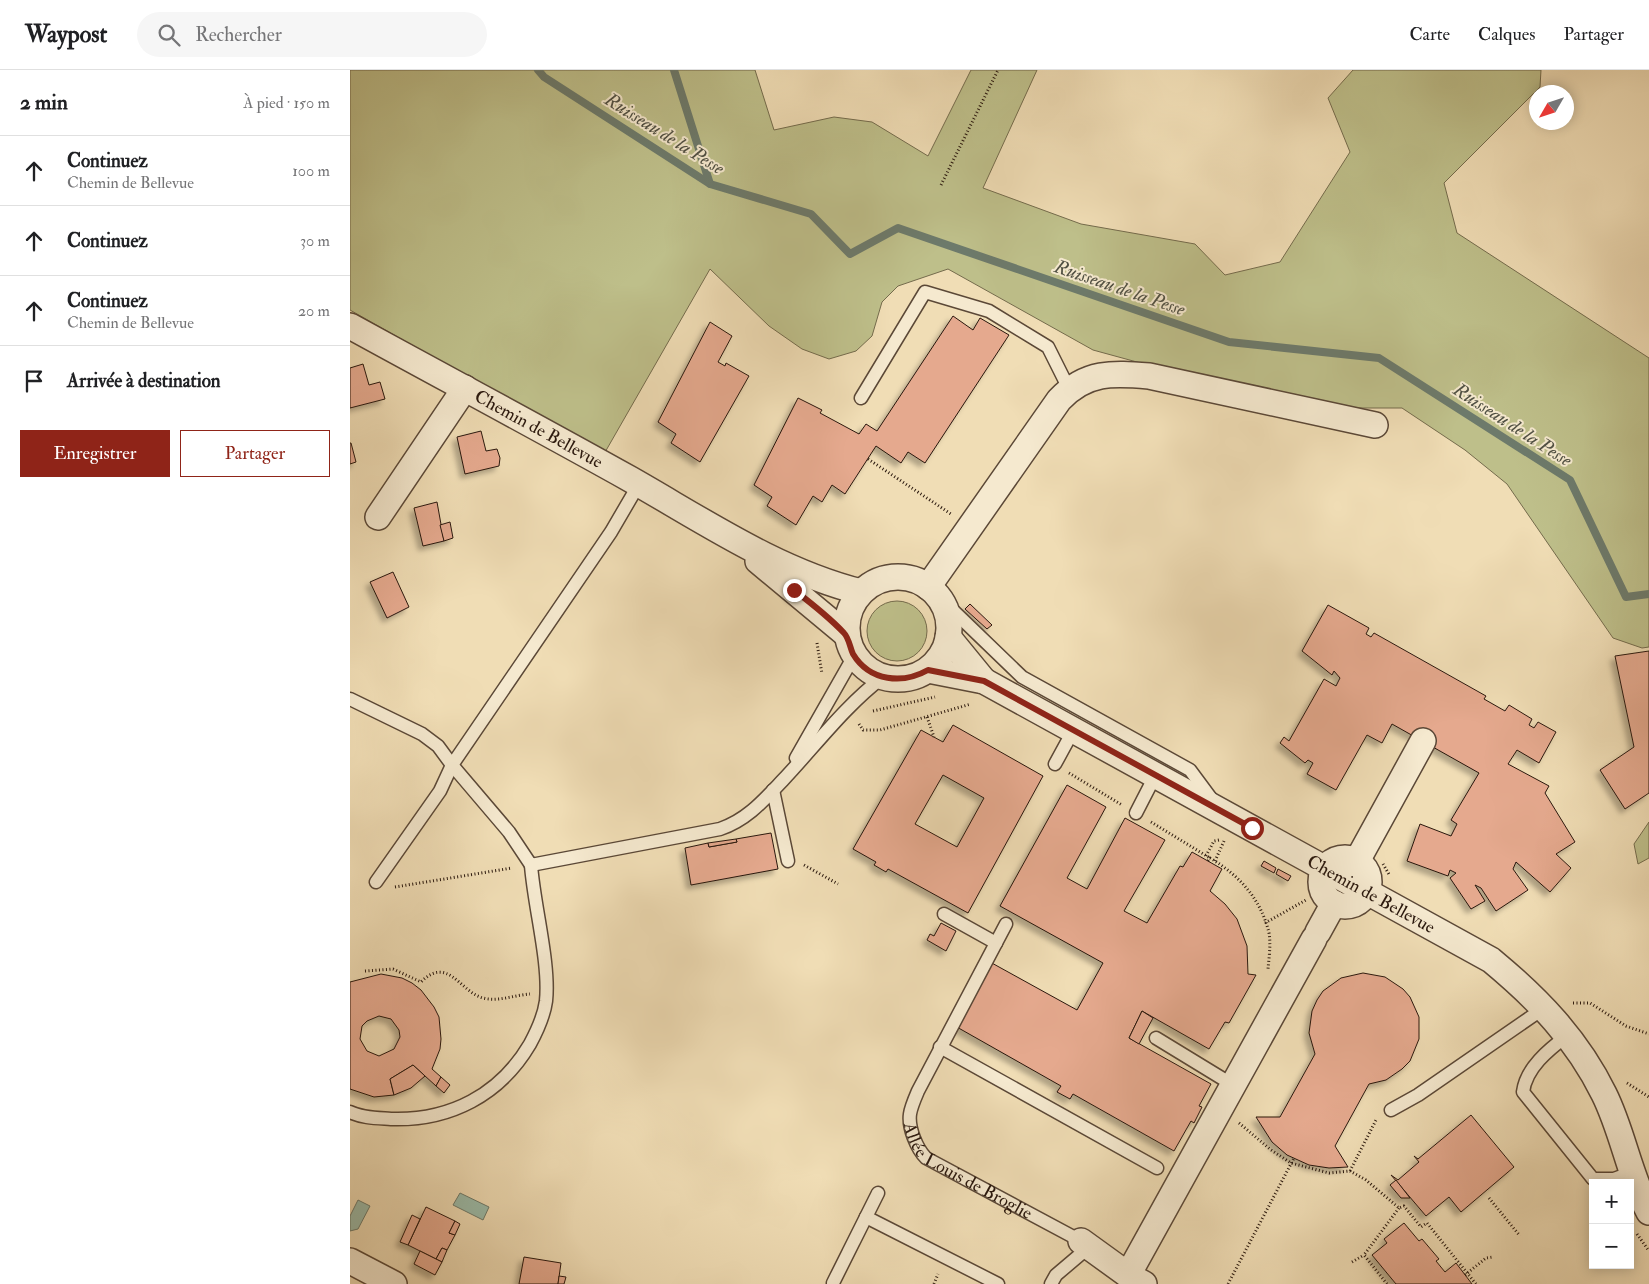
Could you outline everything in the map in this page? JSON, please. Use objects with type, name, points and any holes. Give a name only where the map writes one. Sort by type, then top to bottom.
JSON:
[{"type":"street","name":"Chemin de Bellevue","points":[[350,326],[639,484],[725,535],[827,583],[861,592]]},
{"type":"street","points":[[933,592],[970,527],[1059,400],[1069,389],[1087,379],[1114,374],[1149,376],[1375,425]]},
{"type":"street","points":[[378,517],[465,388]]},
{"type":"street","name":"Chemin de Bellevue","points":[[725,535],[815,606],[850,645]]},
{"type":"street","points":[[901,577],[915,580],[933,592],[946,610],[949,623],[948,637],[944,650],[928,670],[906,679],[883,677],[866,669],[850,645],[849,612],[861,592],[872,583],[886,578],[901,577]]},
{"type":"street","name":"Chemin de Bellevue","points":[[948,637],[978,690]]},
{"type":"street","name":"Chemin de Bellevue","points":[[928,670],[1074,731],[1155,776],[1218,822],[1325,868],[1491,960],[1530,992],[1568,1036],[1604,1094],[1649,1212]]},
{"type":"street","points":[[1356,861],[1423,741]]},
{"type":"street","points":[[1339,858],[1348,858],[1356,861],[1367,874],[1367,890],[1356,902],[1341,905],[1334,903],[1326,896],[1322,888],[1321,877],[1325,868],[1339,858]]},
{"type":"street","points":[[1136,1280],[1220,1109],[1334,903]]},
{"type":"street","name":"Allée Louis de Broglie","points":[[1085,1244],[1136,1280]]},
{"type":"street","points":[[350,1262],[394,1284]]},
{"type":"lane","points":[[861,398],[925,292],[989,311],[1048,347],[1069,389]]},
{"type":"lane","points":[[376,882],[440,791],[452,765],[611,532],[639,484]]},
{"type":"lane","points":[[933,592],[1022,676],[1190,770],[1218,822]]},
{"type":"lane","points":[[784,779],[832,695],[850,645]]},
{"type":"lane","points":[[531,865],[720,829],[736,824],[751,813],[784,779],[847,708],[883,677]]},
{"type":"lane","points":[[350,699],[422,734],[438,746],[509,832],[531,865],[544,961],[546,1001],[537,1030],[518,1064],[496,1085],[470,1103],[443,1113],[411,1120],[375,1118],[350,1112]]},
{"type":"lane","points":[[1055,764],[1074,731]]},
{"type":"lane","points":[[1136,813],[1155,776]]},
{"type":"lane","points":[[773,790],[787,858]]},
{"type":"lane","points":[[944,914],[996,943]]},
{"type":"lane","name":"Allée Louis de Broglie","points":[[1006,924],[918,1091],[910,1115],[918,1150],[926,1158],[1085,1244]]},
{"type":"lane","points":[[1390,1110],[1418,1095],[1544,1008]]},
{"type":"lane","points":[[1568,1036],[1551,1048],[1525,1078],[1523,1092],[1592,1179],[1614,1179],[1633,1172]]},
{"type":"lane","points":[[1156,1038],[1233,1085]]},
{"type":"lane","points":[[940,1048],[1157,1168]]},
{"type":"lane","points":[[832,1283],[878,1194]]},
{"type":"lane","points":[[866,1217],[998,1284]]},
{"type":"lane","points":[[1051,1284],[1056,1275],[1085,1244]]},
{"type":"path","points":[[941,185],[998,70]]},
{"type":"path","points":[[868,459],[970,527]]},
{"type":"path","points":[[816,641],[819,648],[824,689],[832,695]]},
{"type":"path","points":[[847,708],[863,730],[880,730],[979,702],[978,690]]},
{"type":"path","points":[[847,708],[861,713],[937,697]]},
{"type":"path","points":[[928,717],[934,737]]},
{"type":"path","points":[[1218,822],[1233,842]]},
{"type":"path","points":[[1208,851],[1206,856],[1214,841]]},
{"type":"path","points":[[1215,861],[1223,846]]},
{"type":"path","points":[[787,858],[838,884]]},
{"type":"path","points":[[1208,861],[1210,858],[1215,861],[1242,882],[1251,893],[1269,934],[1268,973]]},
{"type":"path","points":[[394,888],[531,865]]},
{"type":"path","points":[[1265,923],[1302,902]]},
{"type":"path","points":[[365,971],[393,969],[421,982],[433,973],[441,972],[459,980],[480,997],[489,999],[545,993]]},
{"type":"path","points":[[407,981],[411,976]]},
{"type":"path","points":[[1570,1003],[1590,1003],[1626,1026],[1649,1034]]},
{"type":"path","points":[[1627,1083],[1649,1097]]},
{"type":"path","points":[[1220,1109],[1270,1150],[1300,1167],[1329,1173],[1350,1171],[1366,1180],[1399,1208]]},
{"type":"path","points":[[1350,1171],[1377,1118]]},
{"type":"path","points":[[1228,1284],[1294,1158]]},
{"type":"path","points":[[1489,1198],[1520,1236]]},
{"type":"path","points":[[1352,1262],[1364,1255],[1399,1208],[1404,1206],[1421,1227],[1427,1223],[1466,1274],[1476,1284]]},
{"type":"path","points":[[1637,1234],[1649,1251]]},
{"type":"path","points":[[1364,1255],[1388,1284]]},
{"type":"path","points":[[1466,1274],[1486,1258],[1492,1257]]},
{"type":"green space","points":[[350,70],[755,70],[774,130],[834,117],[872,122],[928,156],[971,70],[1037,70],[983,188],[1081,224],[1195,244],[1225,275],[1280,262],[1350,152],[1328,98],[1353,70],[1541,70],[1540,85],[1529,85],[1529,98],[1444,183],[1457,233],[1649,358],[1649,647],[1642,648],[1613,638],[1507,484],[1465,450],[1402,408],[1335,408],[1221,385],[1093,350],[948,269],[898,286],[882,302],[872,336],[856,351],[829,359],[802,349],[769,326],[710,269],[604,454],[350,310]]},
{"type":"green space","points":[[897,601],[913,606],[918,610],[922,615],[927,631],[922,647],[918,652],[913,656],[897,661],[881,656],[876,652],[872,647],[867,631],[872,615],[876,610],[881,606]]},
{"type":"green space","points":[[1649,822],[1649,858],[1638,864],[1634,844]]},
{"type":"shaded area","points":[[460,1193],[489,1207],[483,1220],[453,1205]]},
{"type":"shaded area","points":[[358,1200],[370,1206],[358,1229],[350,1231],[350,1216]]},
{"type":"building","points":[[953,316],[973,330],[980,318],[1009,335],[925,463],[908,452],[901,463],[876,446],[845,494],[832,485],[822,502],[813,496],[796,525],[767,506],[772,497],[754,485],[798,398],[822,410],[820,413],[859,434],[866,424],[877,431]]},
{"type":"building","points":[[710,322],[732,336],[718,362],[725,366],[726,363],[749,376],[700,462],[671,443],[676,434],[658,422]]},
{"type":"building","points":[[363,364],[369,385],[380,382],[385,399],[350,408],[350,368]]},
{"type":"building","points":[[481,431],[486,451],[497,449],[500,458],[499,466],[465,474],[457,437]]},
{"type":"building","points":[[350,443],[356,462],[350,464]]},
{"type":"building","points":[[437,502],[444,541],[423,546],[414,508]]},
{"type":"building","points":[[450,522],[453,538],[444,541],[440,525]]},
{"type":"building","points":[[393,572],[409,607],[387,618],[370,582]]},
{"type":"building","points":[[970,604],[992,625],[987,629],[965,609]]},
{"type":"building","points":[[1328,605],[1369,628],[1366,634],[1371,637],[1374,633],[1486,696],[1484,699],[1505,711],[1509,705],[1532,719],[1529,725],[1534,728],[1538,722],[1556,732],[1539,763],[1517,750],[1508,764],[1549,786],[1545,793],[1575,842],[1556,854],[1571,868],[1550,892],[1516,862],[1513,869],[1528,890],[1496,911],[1481,888],[1475,885],[1485,901],[1471,909],[1450,878],[1456,873],[1450,870],[1448,876],[1407,861],[1420,824],[1451,836],[1457,824],[1451,820],[1479,773],[1392,724],[1382,743],[1367,735],[1336,790],[1307,774],[1313,763],[1308,760],[1305,763],[1280,743],[1284,737],[1289,741],[1324,679],[1336,686],[1340,678],[1334,671],[1332,675],[1302,651]]},
{"type":"building","points":[[1649,651],[1649,793],[1625,809],[1600,770],[1634,747],[1615,656]]},
{"type":"building","points":[[953,725],[1043,776],[968,913],[888,869],[886,872],[874,865],[876,862],[853,849],[921,730],[943,742]],"holes":[[[943,775],[984,798],[957,847],[915,824]]]},
{"type":"building","points":[[1067,785],[1106,807],[1067,878],[1087,889],[1125,818],[1165,840],[1124,911],[1147,923],[1180,866],[1183,867],[1192,852],[1222,869],[1210,891],[1225,904],[1237,919],[1247,946],[1248,974],[1256,975],[1229,1023],[1225,1022],[1209,1049],[1142,1011],[1129,1038],[1211,1084],[1199,1106],[1202,1107],[1194,1123],[1191,1121],[1174,1151],[1073,1094],[1070,1099],[1057,1092],[1061,1086],[955,1026],[990,962],[1077,1010],[1103,963],[1000,906]]},
{"type":"building","points":[[771,833],[778,869],[691,885],[685,848],[708,843],[709,847],[737,842],[736,839]]},
{"type":"building","points":[[736,839],[737,842],[709,847],[708,843]]},
{"type":"building","points":[[1264,861],[1276,868],[1274,873],[1261,866]]},
{"type":"building","points":[[1278,869],[1291,876],[1288,881],[1276,874]]},
{"type":"building","points":[[941,923],[956,931],[946,951],[927,940],[930,934],[934,936]]},
{"type":"building","points":[[1363,973],[1385,977],[1403,989],[1410,997],[1419,1017],[1419,1039],[1410,1061],[1402,1069],[1386,1080],[1369,1084],[1335,1146],[1348,1167],[1329,1168],[1309,1165],[1287,1155],[1272,1142],[1256,1117],[1280,1117],[1315,1054],[1309,1033],[1312,1011],[1323,991],[1341,978]]},
{"type":"building","points":[[381,974],[402,978],[421,990],[439,1017],[440,1049],[432,1069],[441,1077],[436,1086],[413,1065],[390,1079],[394,1095],[374,1097],[350,1089],[350,982]],"holes":[[[379,1016],[391,1019],[399,1030],[400,1037],[394,1049],[379,1056],[367,1051],[360,1039],[362,1026],[367,1021]]]},
{"type":"building","points":[[1142,1011],[1153,1018],[1139,1044],[1129,1038]]},
{"type":"building","points":[[413,1065],[425,1076],[411,1088],[394,1095],[390,1079]]},
{"type":"building","points":[[441,1077],[450,1085],[444,1093],[436,1086]]},
{"type":"building","points":[[1471,1115],[1514,1167],[1461,1212],[1449,1197],[1426,1216],[1391,1175],[1398,1180],[1419,1162],[1414,1156],[1418,1159]]},
{"type":"building","points":[[1396,1180],[1410,1198],[1401,1198],[1390,1185]]},
{"type":"building","points":[[426,1207],[455,1221],[449,1233],[455,1235],[447,1250],[442,1248],[436,1259],[408,1245]]},
{"type":"building","points":[[412,1215],[420,1219],[408,1245],[400,1242]]},
{"type":"building","points":[[455,1221],[460,1224],[455,1235],[449,1233]]},
{"type":"building","points":[[1404,1223],[1419,1241],[1422,1239],[1439,1259],[1436,1261],[1445,1272],[1456,1263],[1472,1284],[1396,1284],[1372,1255],[1387,1243],[1384,1239]]},
{"type":"building","points":[[442,1248],[447,1250],[442,1262],[436,1259]]},
{"type":"building","points":[[420,1251],[442,1262],[435,1275],[414,1264]]},
{"type":"building","points":[[524,1257],[561,1263],[558,1284],[519,1284]]},
{"type":"building","points":[[559,1276],[566,1277],[564,1284],[558,1284]]},
{"type":"waterway","name":"Ruisseau de la Pesse","points":[[538,70],[544,77],[710,184],[811,214],[850,254],[898,228],[1229,342],[1379,358],[1570,480],[1626,597],[1649,594]]},
{"type":"waterway","points":[[674,70],[710,184]]},
{"type":"route","points":[[794,590],[815,606],[846,635],[854,656],[866,669],[894,680],[918,676],[928,670],[984,681],[1252,828]]}]
